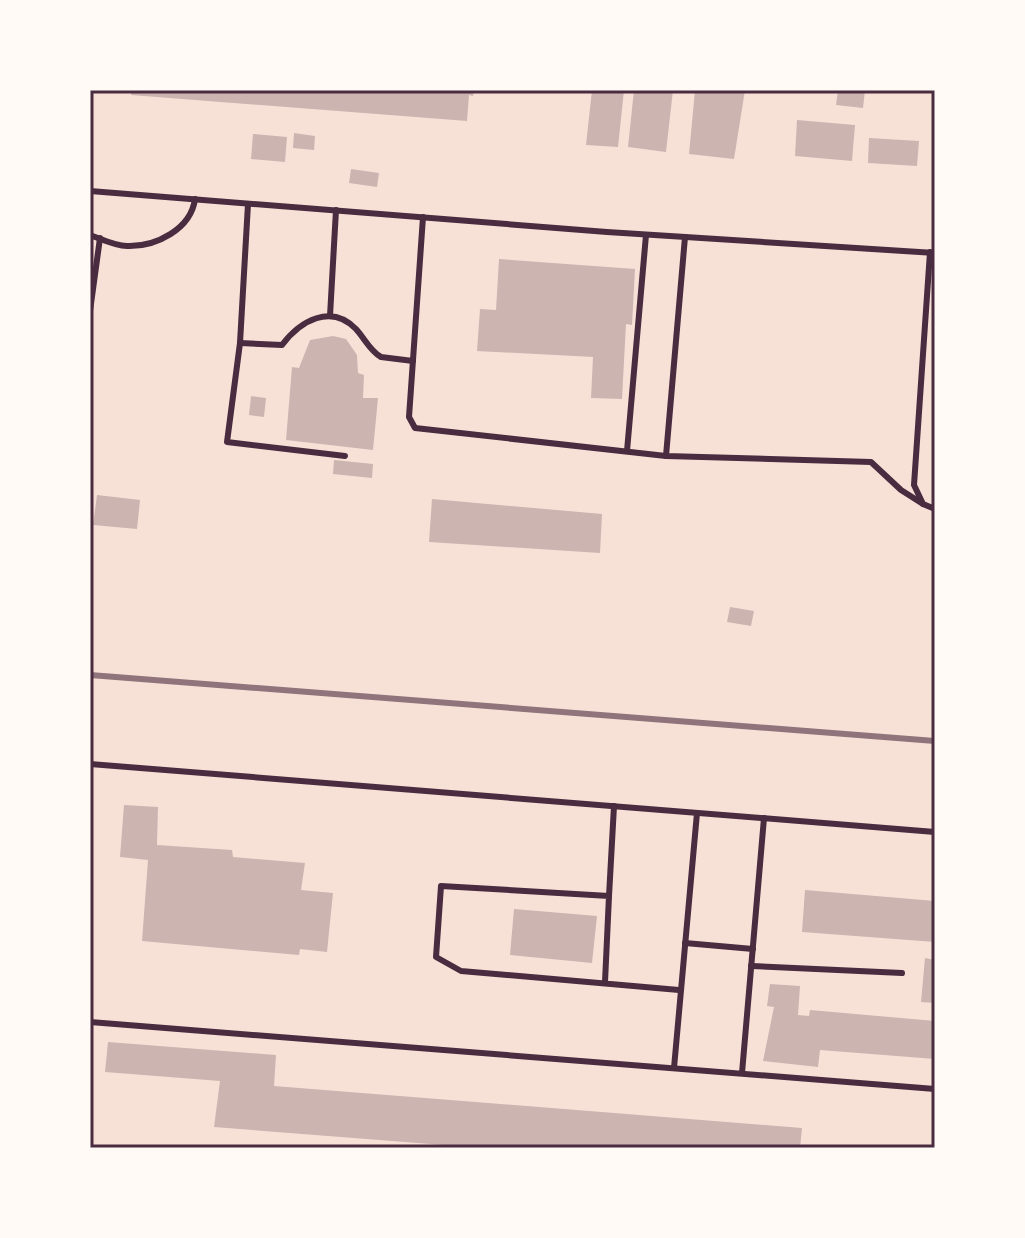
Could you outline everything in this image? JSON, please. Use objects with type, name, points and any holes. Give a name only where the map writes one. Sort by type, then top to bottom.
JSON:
[{"type":"lane","points":[[90,191],[646,235],[932,252],[914,485],[923,504]]},
{"type":"lane","points":[[90,235],[128,246],[171,237],[194,210],[195,199]]},
{"type":"lane","points":[[248,204],[240,343],[227,442],[345,456]]},
{"type":"lane","points":[[330,316],[336,210]]},
{"type":"lane","points":[[423,217],[409,417],[415,428],[666,456],[871,462],[901,490],[935,509]]},
{"type":"lane","points":[[627,451],[646,235]]},
{"type":"lane","points":[[666,456],[685,237]]},
{"type":"lane","points":[[90,311],[100,238]]},
{"type":"lane","points":[[240,343],[282,345],[298,327],[330,316],[350,324],[381,357],[413,361]]},
{"type":"lane","points":[[90,764],[935,832]]},
{"type":"lane","points":[[605,982],[614,806]]},
{"type":"lane","points":[[674,1068],[697,813]]},
{"type":"lane","points":[[742,1073],[764,818]]},
{"type":"lane","points":[[609,896],[441,886],[436,957],[461,971],[679,990]]},
{"type":"lane","points":[[685,943],[753,949]]},
{"type":"lane","points":[[751,966],[902,973]]},
{"type":"lane","points":[[90,1022],[935,1089]]},
{"type":"building","points":[[132,90],[474,90],[473,96],[469,95],[467,121],[131,95]]},
{"type":"building","points":[[592,90],[624,90],[618,147],[586,145]]},
{"type":"building","points":[[634,90],[673,90],[666,152],[628,147]]},
{"type":"building","points":[[695,90],[745,90],[734,159],[689,154]]},
{"type":"building","points":[[838,90],[865,90],[863,108],[836,105]]},
{"type":"building","points":[[797,120],[855,125],[852,161],[795,156]]},
{"type":"building","points":[[294,133],[315,136],[314,150],[293,148]]},
{"type":"building","points":[[253,134],[287,137],[285,162],[251,159]]},
{"type":"building","points":[[869,138],[919,141],[917,166],[868,163]]},
{"type":"building","points":[[351,169],[379,173],[377,187],[349,183]]},
{"type":"building","points":[[499,259],[635,269],[632,325],[626,324],[622,399],[591,398],[593,357],[477,351],[480,309],[496,310]]},
{"type":"building","points":[[333,336],[346,339],[357,355],[358,373],[364,375],[363,398],[378,398],[373,450],[286,440],[292,367],[299,368],[310,340]]},
{"type":"building","points":[[251,396],[266,398],[264,417],[249,415]]},
{"type":"building","points":[[334,460],[373,464],[372,478],[333,474]]},
{"type":"building","points":[[97,495],[140,500],[137,529],[93,525]]},
{"type":"building","points":[[432,499],[602,514],[600,553],[429,542]]},
{"type":"building","points":[[730,607],[754,611],[751,626],[727,622]]},
{"type":"building","points":[[124,805],[158,807],[157,845],[232,850],[233,857],[305,863],[301,890],[333,893],[327,952],[300,949],[299,955],[142,941],[148,860],[120,857]]},
{"type":"building","points":[[805,890],[935,901],[935,942],[802,932]]},
{"type":"building","points":[[514,909],[597,916],[592,963],[510,955]]},
{"type":"building","points":[[925,958],[935,960],[935,1003],[921,1002]]},
{"type":"building","points":[[770,984],[800,986],[798,1015],[809,1016],[810,1010],[935,1021],[935,1059],[820,1050],[818,1067],[763,1061],[774,1007],[767,1006]]},
{"type":"building","points":[[108,1042],[276,1055],[274,1086],[802,1128],[800,1148],[482,1148],[214,1127],[220,1081],[105,1072]]},
{"type":"railway","points":[[90,675],[935,741]]}]
